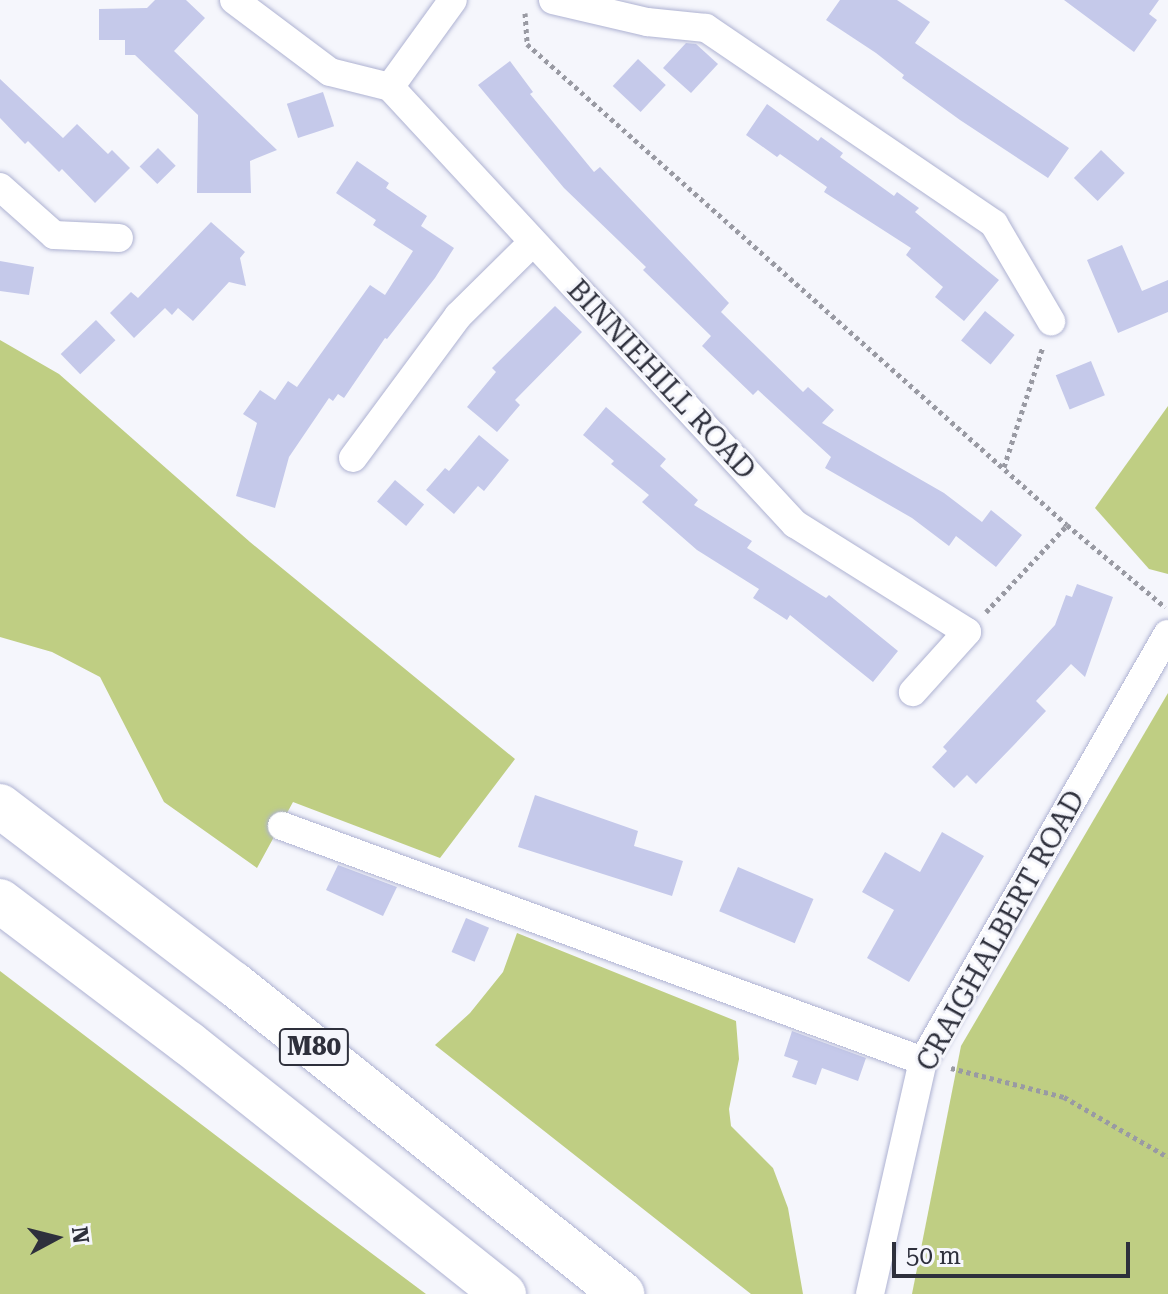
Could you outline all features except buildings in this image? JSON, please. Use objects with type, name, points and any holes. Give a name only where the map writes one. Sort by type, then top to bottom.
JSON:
[{"type":"highway","name":"M80","points":[[0,806],[234,984],[623,1294]]},
{"type":"highway","name":"M80","points":[[0,901],[188,1043],[504,1294]]},
{"type":"street","points":[[234,0],[330,72],[390,87],[453,0]]},
{"type":"street","points":[[553,0],[647,22],[706,28],[994,224],[1051,321]]},
{"type":"street","name":"BINNIEHILL ROAD","points":[[390,87],[795,524],[967,632]]},
{"type":"street","points":[[0,187],[54,235],[119,238]]},
{"type":"street","points":[[353,458],[458,316],[533,242]]},
{"type":"street","points":[[913,692],[967,632]]},
{"type":"street","name":"CRAIGHALBERT ROAD","points":[[870,1294],[923,1061],[1168,634]]},
{"type":"street","points":[[282,826],[923,1061]]},
{"type":"path","points":[[524,0],[527,44],[1067,525],[1168,609]]},
{"type":"path","points":[[1004,467],[1051,321]]},
{"type":"path","points":[[967,632],[1067,525]]},
{"type":"path","points":[[923,1061],[1064,1097],[1168,1157]]},
{"type":"green space","points":[[0,340],[59,374],[250,542],[515,759],[440,858],[293,802],[257,868],[164,802],[100,677],[52,652],[0,637]]},
{"type":"green space","points":[[1168,406],[1168,574],[1149,569],[1095,508]]},
{"type":"green space","points":[[1168,693],[1168,1294],[912,1294],[961,1046]]},
{"type":"green space","points":[[517,933],[736,1021],[739,1059],[729,1109],[731,1126],[773,1168],[788,1208],[803,1294],[751,1294],[435,1045],[470,1013],[503,972]]},
{"type":"green space","points":[[0,971],[319,1214],[426,1294],[0,1294]]}]
